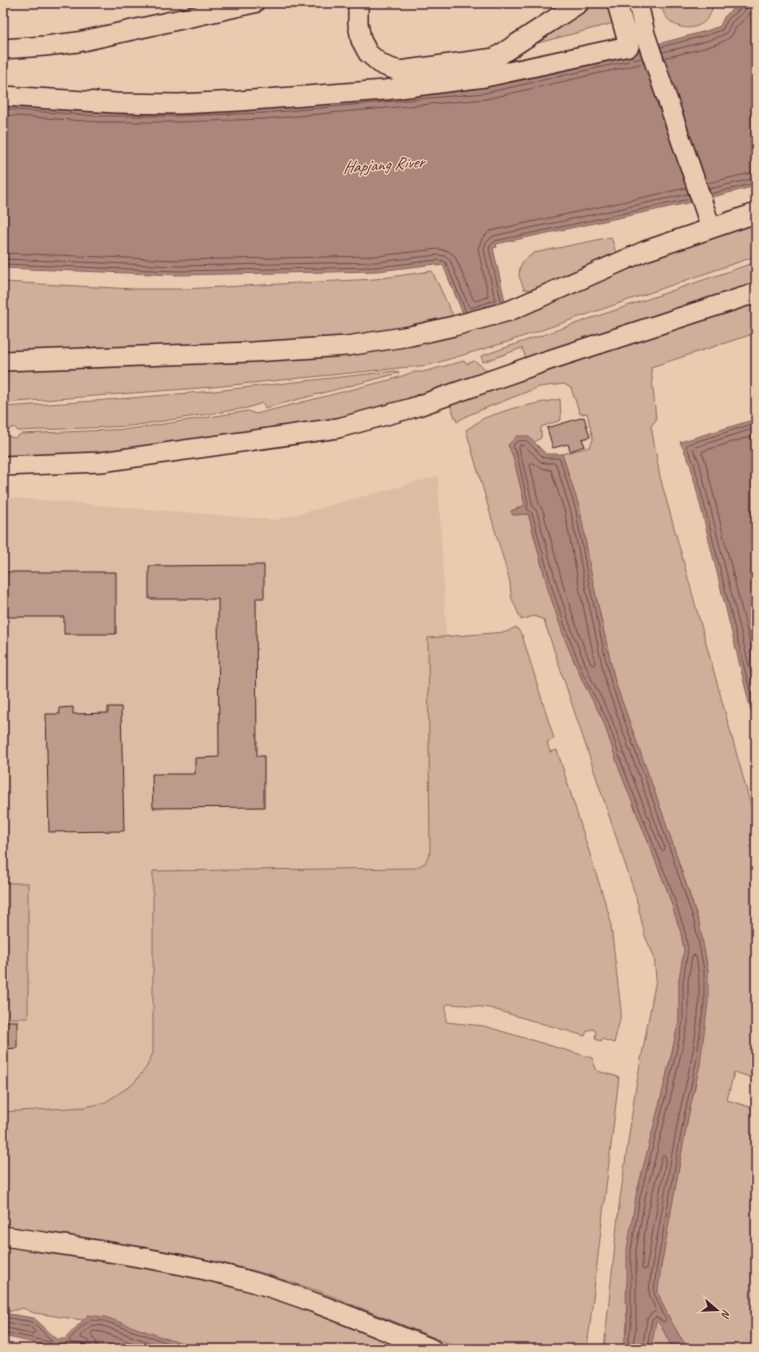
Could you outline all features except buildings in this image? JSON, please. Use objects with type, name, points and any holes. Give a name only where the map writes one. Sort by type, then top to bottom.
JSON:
[{"type":"street","points":[[3,49],[78,42],[254,3]]},
{"type":"street","points":[[360,3],[358,8],[358,23],[361,40],[368,53],[382,65],[399,71],[421,85]]},
{"type":"street","points":[[399,71],[495,58],[579,3]]},
{"type":"street","points":[[3,96],[116,103],[178,104],[285,98],[385,90],[485,77],[629,46],[617,3]]},
{"type":"street","points":[[638,3],[645,34],[710,228]]},
{"type":"street","points":[[485,77],[495,58]]},
{"type":"street","points":[[3,362],[252,352],[347,346],[410,336],[509,311],[645,251],[756,213]]},
{"type":"street","points":[[3,466],[101,462],[338,428],[412,408],[550,360],[756,293]]},
{"type":"street","points":[[3,1236],[169,1262],[253,1282],[316,1304],[432,1349]]},
{"type":"shaded area","points":[[588,3],[614,3],[618,22],[530,45],[530,41]]},
{"type":"shaded area","points":[[661,3],[713,3],[710,14],[705,22],[688,28],[671,22],[664,14]]},
{"type":"shaded area","points":[[756,218],[756,256],[507,342],[429,365],[212,387],[3,403],[3,367],[409,341]]},
{"type":"shaded area","points":[[611,237],[616,253],[542,288],[533,290],[524,289],[519,276],[520,267],[523,261],[534,253]]},
{"type":"shaded area","points":[[756,262],[756,287],[527,361],[522,348],[483,362],[481,356]]},
{"type":"shaded area","points":[[432,271],[455,320],[332,339],[3,356],[3,282],[134,289],[184,289],[375,279]]},
{"type":"shaded area","points":[[756,298],[756,333],[651,367],[656,420],[651,426],[660,477],[756,824],[756,1079],[734,1072],[727,1100],[756,1109],[756,1349],[689,1349],[685,1345],[666,1312],[659,1296],[658,1289],[688,1117],[700,1064],[708,970],[699,923],[664,818],[615,682],[592,578],[580,510],[562,454],[590,447],[593,439],[587,413],[580,414],[571,388],[564,384],[539,387],[468,415],[457,422],[448,400]]},
{"type":"shaded area","points":[[464,361],[467,364],[474,361],[483,367],[490,375],[339,422],[200,445],[3,460],[3,435],[15,438],[21,434],[131,429],[248,411],[256,414],[393,379],[414,372],[423,372]]},
{"type":"shaded area","points":[[395,371],[399,373],[265,408],[263,403],[247,408],[131,426],[18,431],[14,427],[3,433],[3,407],[214,391]]},
{"type":"shaded area","points":[[560,399],[561,420],[541,427],[541,438],[534,442],[528,436],[508,445],[513,456],[525,505],[511,511],[513,515],[528,514],[549,592],[566,642],[583,682],[603,720],[620,771],[666,887],[681,933],[684,950],[679,980],[679,1021],[636,1196],[626,1293],[627,1327],[623,1349],[604,1349],[619,1206],[635,1092],[656,979],[654,956],[645,936],[636,897],[544,620],[534,616],[521,620],[511,596],[510,582],[466,430],[484,418],[514,408]]},
{"type":"shaded area","points":[[438,476],[453,763],[445,896],[167,1055],[115,1112],[3,1123],[3,497],[276,520]]},
{"type":"shaded area","points":[[516,627],[522,635],[554,739],[547,742],[550,752],[557,750],[610,918],[621,1010],[620,1019],[614,1043],[602,1039],[601,1041],[595,1039],[595,1030],[591,1029],[587,1031],[585,1036],[489,1008],[466,1005],[446,1004],[446,1022],[484,1026],[592,1058],[597,1071],[619,1077],[587,1349],[462,1349],[319,1291],[256,1271],[171,1252],[3,1228],[3,1112],[85,1107],[104,1103],[133,1084],[146,1068],[153,1053],[153,871],[415,868],[425,863],[430,853],[428,638],[506,632]]},
{"type":"shaded area","points":[[3,883],[28,883],[28,1018],[3,1018]]},
{"type":"shaded area","points":[[3,1245],[168,1272],[265,1295],[337,1320],[407,1349],[204,1349],[179,1343],[88,1315],[83,1320],[34,1313],[23,1308],[3,1313]]},
{"type":"shaded area","points":[[655,1320],[661,1326],[673,1349],[651,1349]]},
{"type":"water","name":"Hapjang River","points":[[739,3],[756,3],[756,186],[688,203],[496,244],[497,247],[493,248],[505,301],[502,308],[463,314],[443,265],[437,266],[436,264],[378,271],[178,275],[3,268],[3,100],[178,107],[632,51],[720,26],[724,17]]},
{"type":"water","points":[[756,419],[756,731],[690,463],[680,442]]},
{"type":"water","points":[[517,436],[528,436],[546,454],[562,454],[580,510],[592,578],[615,682],[664,818],[699,923],[708,970],[708,1003],[700,1064],[688,1117],[658,1289],[659,1296],[666,1312],[685,1345],[689,1349],[673,1349],[661,1326],[656,1321],[651,1349],[623,1349],[627,1327],[627,1250],[636,1196],[679,1021],[679,980],[684,950],[681,933],[666,887],[620,771],[603,720],[583,682],[566,642],[549,592],[529,514],[513,515],[511,511],[525,505],[513,456],[508,445]]},
{"type":"water","points":[[3,1313],[34,1318],[57,1339],[65,1339],[88,1315],[105,1317],[179,1343],[204,1349],[98,1349],[89,1347],[53,1347],[3,1336]]}]
